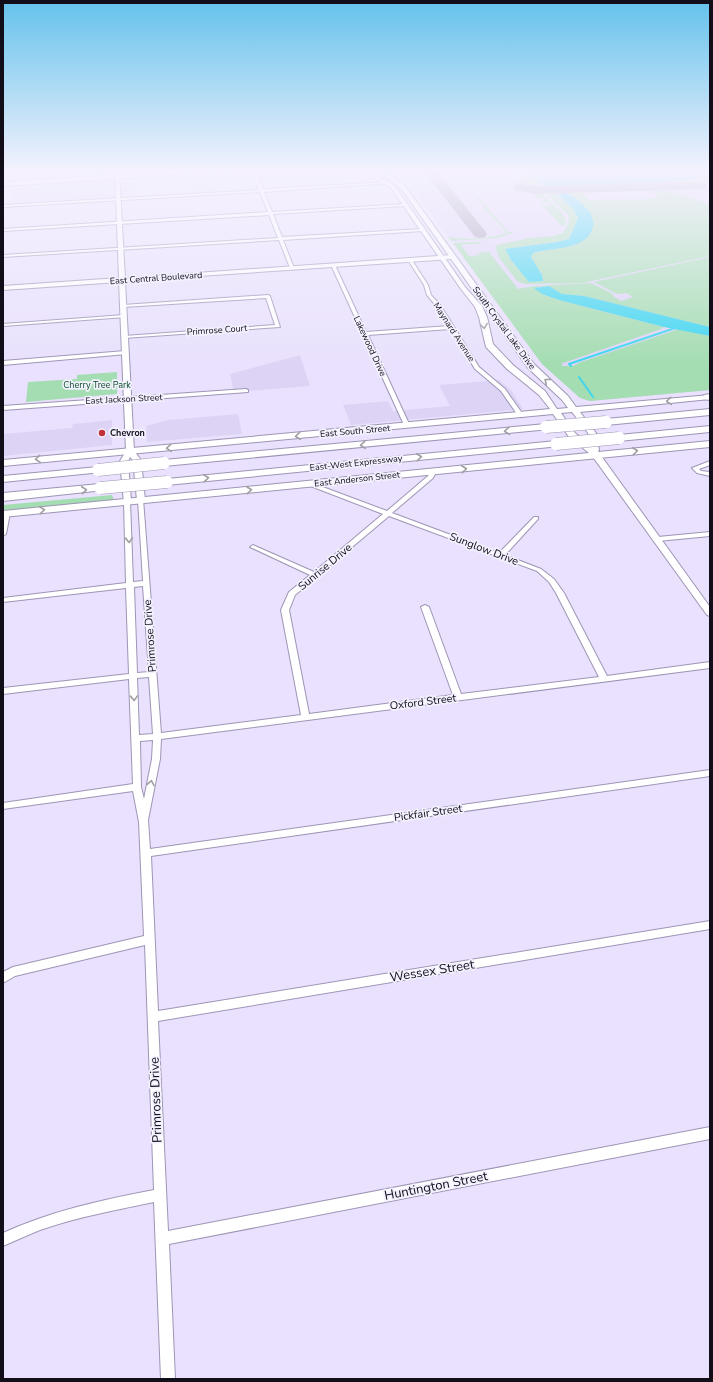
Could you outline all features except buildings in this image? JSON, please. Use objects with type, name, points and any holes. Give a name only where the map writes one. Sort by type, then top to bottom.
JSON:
[{"type":"highway","name":"East-West Expressway","points":[[3,479],[710,412]]},
{"type":"highway","name":"East-West Expressway","points":[[3,497],[710,429]]},
{"type":"main road","name":"South Crystal Lake Drive","points":[[427,235],[463,288],[478,306],[483,317],[489,344],[510,367],[542,393],[572,435],[596,455]]},
{"type":"main road","name":"South Crystal Lake Drive","points":[[437,235],[531,366],[561,394],[592,433],[596,455]]},
{"type":"main road","name":"East South Street","points":[[3,462],[520,416],[574,409],[709,397]]},
{"type":"main road","name":"East Anderson Street","points":[[5,513],[710,444]]},
{"type":"street","name":"Primrose Drive","points":[[120,235],[130,451],[124,462],[127,501],[137,787],[144,822],[146,853],[168,1379]]},
{"type":"street","points":[[280,235],[292,268]]},
{"type":"street","points":[[3,256],[337,235]]},
{"type":"street","name":"East Central Boulevard","points":[[3,288],[452,257]]},
{"type":"street","name":"Maynard Avenue","points":[[410,260],[426,285],[429,295],[439,306],[477,368],[503,390],[520,416]]},
{"type":"street","name":"Lakewood Drive","points":[[333,265],[407,426]]},
{"type":"street","name":"Primrose Court","points":[[123,306],[268,296],[278,326],[124,338]]},
{"type":"street","points":[[3,325],[124,316]]},
{"type":"street","points":[[364,334],[452,327]]},
{"type":"street","points":[[3,363],[125,353]]},
{"type":"street","name":"East Jackson Street","points":[[3,408],[116,399],[138,400],[246,390]]},
{"type":"street","name":"Primrose Drive","points":[[130,451],[137,460],[141,500],[157,736],[156,759],[144,822]]},
{"type":"street","name":"South Crystal Lake Drive","points":[[596,455],[710,613]]},
{"type":"street","points":[[710,463],[695,468],[699,472],[710,474]]},
{"type":"street","name":"Sunrise Drive","points":[[306,717],[285,610],[292,594],[431,477],[433,472]]},
{"type":"street","name":"Sunglow Drive","points":[[310,484],[539,570],[552,581],[560,593],[604,678]]},
{"type":"street","points":[[3,534],[5,513]]},
{"type":"street","points":[[501,555],[536,518]]},
{"type":"street","points":[[658,539],[710,534]]},
{"type":"street","points":[[252,547],[315,575]]},
{"type":"street","points":[[3,600],[147,584]]},
{"type":"street","points":[[425,607],[458,697]]},
{"type":"street","name":"Oxford Street","points":[[135,739],[710,665]]},
{"type":"street","points":[[3,691],[153,674]]},
{"type":"street","name":"Pickfair Street","points":[[146,853],[710,773]]},
{"type":"street","points":[[3,806],[137,787]]},
{"type":"street","name":"Wessex Street","points":[[153,1017],[710,925]]},
{"type":"street","points":[[3,978],[13,972],[150,939]]},
{"type":"street","name":"Huntington Street","points":[[162,1239],[710,1133]]},
{"type":"street","points":[[3,1240],[26,1229],[69,1214],[160,1194]]},
{"type":"shaded area","points":[[447,235],[710,235],[710,390],[590,401],[580,398],[542,364]]},
{"type":"shaded area","points":[[300,355],[310,386],[234,392],[230,374]]},
{"type":"shaded area","points":[[499,380],[511,390],[523,409],[351,425],[343,405],[388,401],[393,411],[450,406],[439,385]]},
{"type":"shaded area","points":[[238,414],[242,434],[147,442],[146,426],[168,420]]},
{"type":"shaded area","points":[[112,420],[112,445],[3,456],[3,434],[72,428],[73,424]]},
{"type":"green space","points":[[505,235],[496,238],[451,241],[448,237],[478,238]]},
{"type":"green space","points":[[571,235],[569,239],[557,242],[505,249],[511,260],[529,282],[543,281],[542,275],[531,257],[533,253],[575,245],[585,239],[584,235],[710,235],[710,256],[582,283],[525,284],[517,281],[498,256],[496,248],[497,245],[530,238]]},
{"type":"green space","points":[[453,243],[484,243],[461,245],[469,256],[482,255],[477,253],[489,252],[518,289],[535,286],[591,283],[613,294],[613,296],[621,301],[633,297],[626,293],[617,294],[594,282],[710,257],[710,327],[584,296],[562,294],[549,286],[536,287],[542,294],[559,300],[664,327],[562,363],[562,366],[573,366],[679,329],[710,336],[710,390],[590,401],[580,398],[542,364]]},
{"type":"green space","name":"Cherry Tree Park","points":[[117,372],[117,394],[26,402],[28,382],[77,379],[77,375]]},
{"type":"green space","points":[[112,495],[114,500],[3,511],[3,505]]},
{"type":"water","points":[[571,235],[589,235],[584,240],[568,247],[533,253],[531,257],[542,275],[543,281],[529,282],[511,260],[505,249],[557,242],[569,239]]},
{"type":"water","points":[[549,286],[562,294],[584,296],[710,327],[710,336],[664,327],[559,300],[542,294],[534,288]]},
{"type":"waterway","points":[[571,366],[569,364],[678,327]]},
{"type":"waterway","points":[[579,377],[593,397]]},
{"type":"place","name":"Chevron","points":[[102,433]]}]
